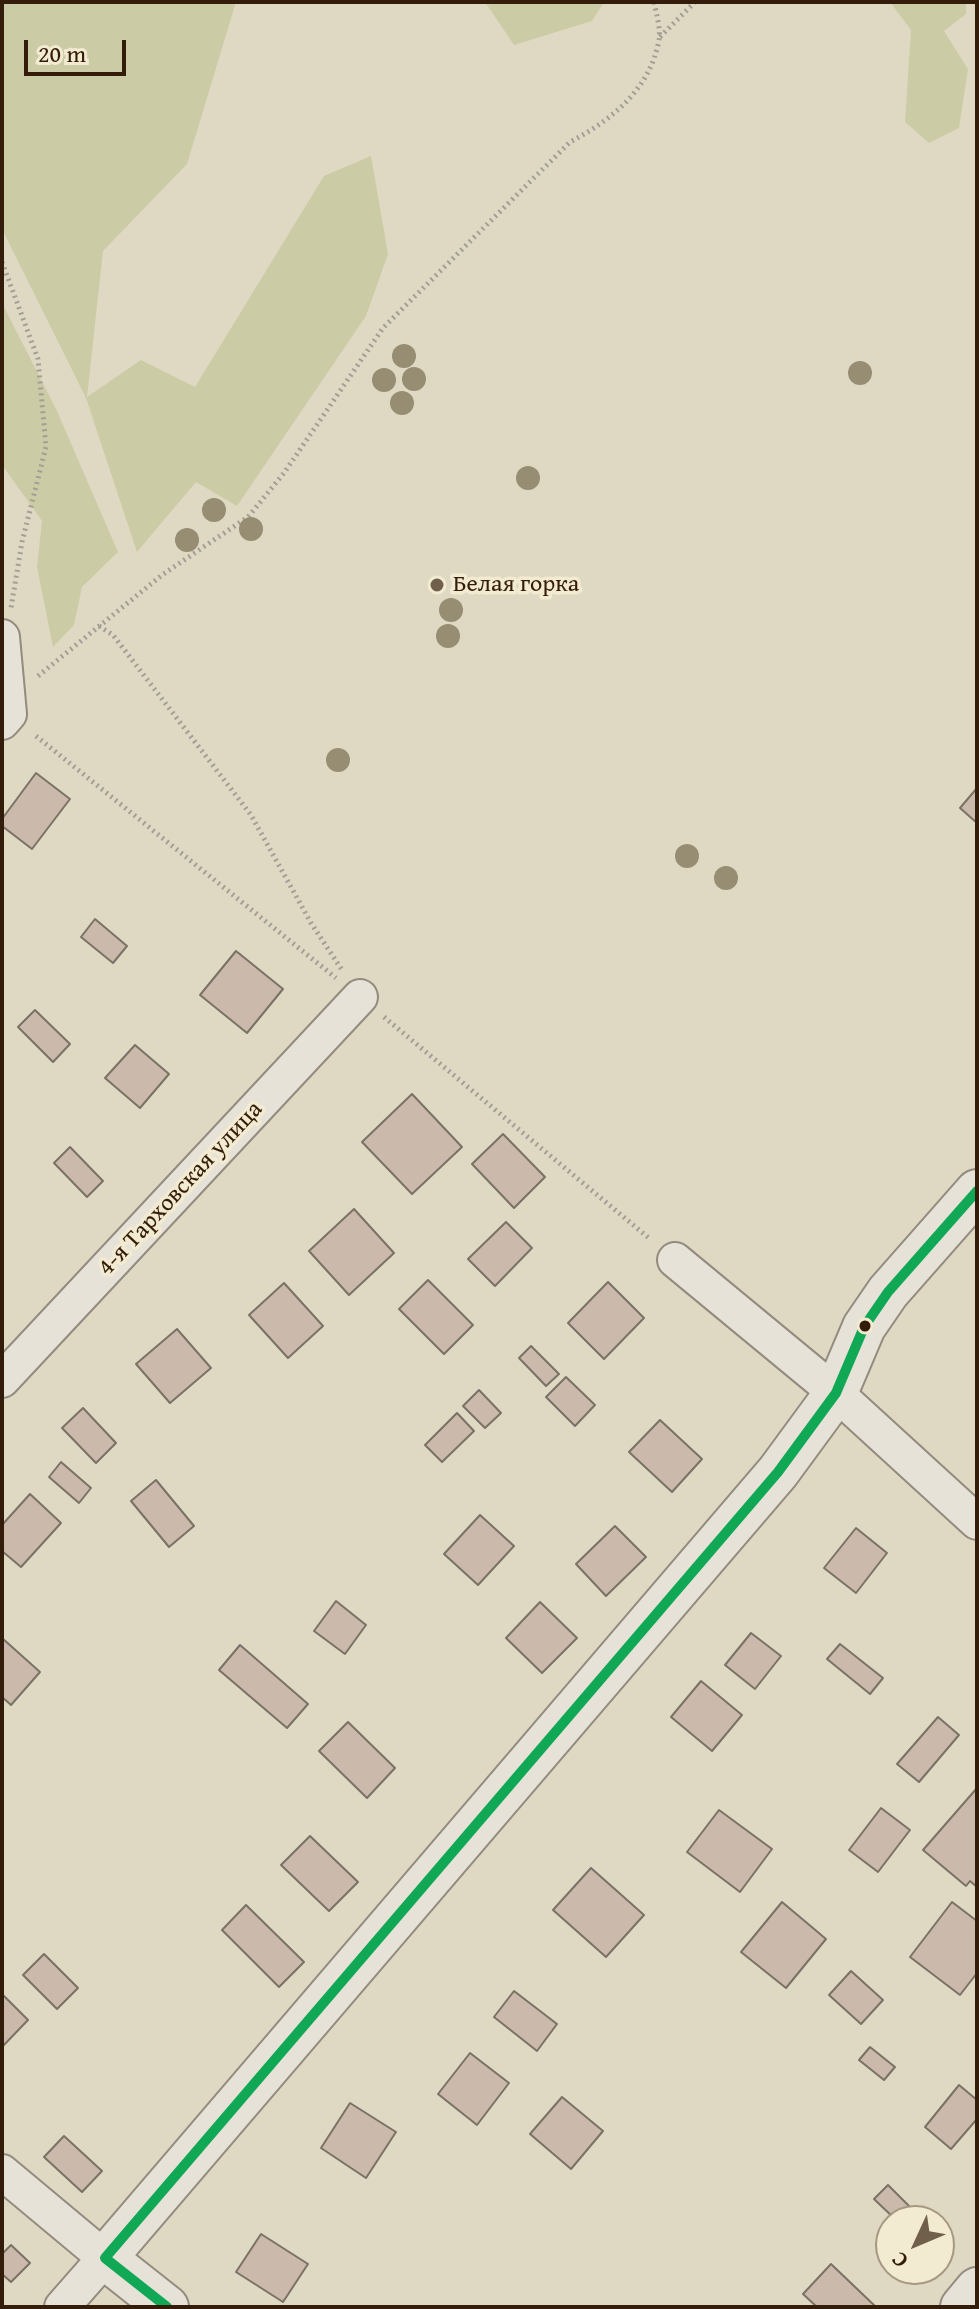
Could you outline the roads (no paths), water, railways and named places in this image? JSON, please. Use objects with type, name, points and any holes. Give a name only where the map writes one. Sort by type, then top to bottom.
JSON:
[{"type":"street","points":[[3,642],[6,718]]},
{"type":"street","name":"4-я Тарховская улица","points":[[2,1380],[360,997]]},
{"type":"street","points":[[62,2307],[778,1472],[836,1393],[864,1327],[888,1292],[977,1191]]},
{"type":"street","points":[[675,1260],[836,1393],[977,1522]]},
{"type":"street","points":[[2,2172],[167,2307]]},
{"type":"street","points":[[962,2307],[977,2289]]},
{"type":"place","name":"Белая горка","points":[[437,585]]}]
